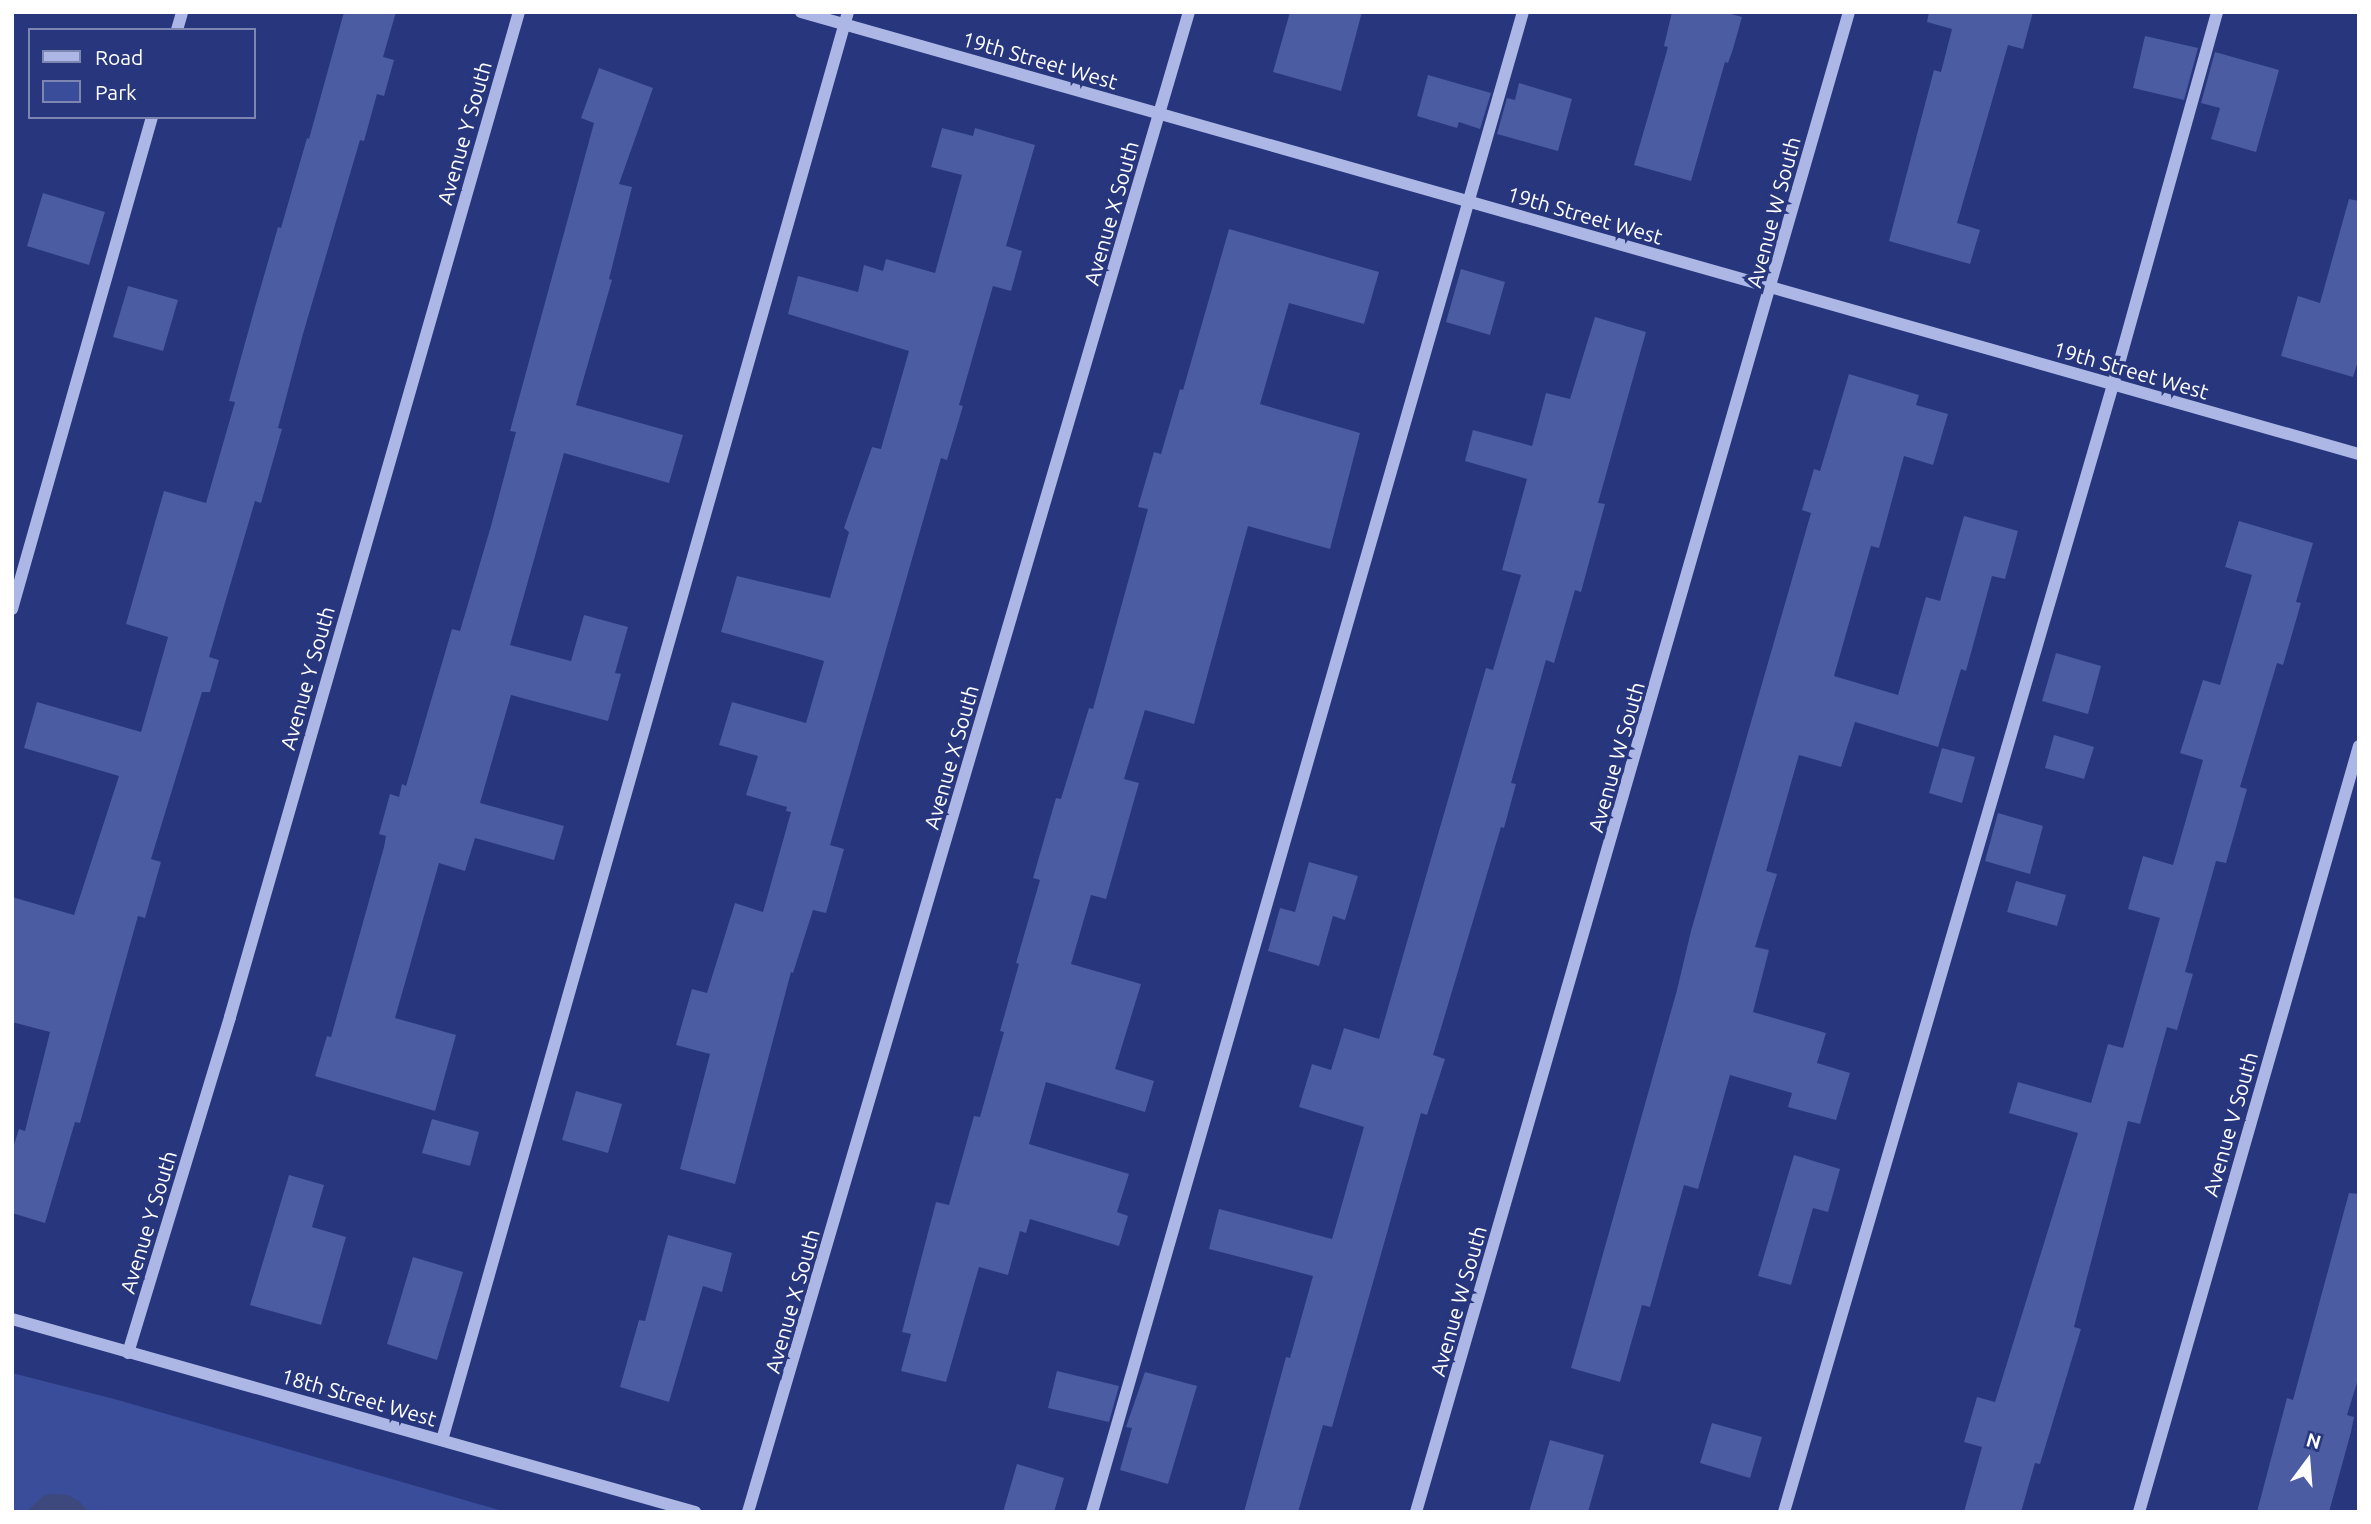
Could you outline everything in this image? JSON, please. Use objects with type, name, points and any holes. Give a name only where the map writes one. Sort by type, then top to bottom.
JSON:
[{"type":"street","name":"Avenue Y South","points":[[128,1353],[230,1017],[519,12]]},
{"type":"street","name":"19th Street West","points":[[802,12],[846,18],[1160,114],[2359,454]]},
{"type":"street","name":"Avenue X South","points":[[748,1512],[1189,12]]},
{"type":"street","points":[[1092,1512],[1523,12]]},
{"type":"street","name":"Avenue W South","points":[[1416,1512],[1849,12]]},
{"type":"street","points":[[1784,1512],[2113,385],[2217,12]]},
{"type":"street","points":[[442,1440],[846,18]]},
{"type":"street","points":[[12,609],[151,119]]},
{"type":"street","name":"Avenue V South","points":[[2139,1512],[2359,746]]},
{"type":"street","name":"18th Street West","points":[[12,1319],[695,1512]]},
{"type":"green space","points":[[12,1373],[118,1400],[506,1512],[12,1512]]},
{"type":"shaded area","points":[[68,1495],[80,1502],[88,1512],[26,1512],[43,1496]]},
{"type":"building","points":[[344,12],[396,12],[383,57],[394,60],[384,96],[377,94],[364,141],[360,140],[303,334],[278,428],[282,429],[261,503],[255,501],[209,657],[219,660],[210,692],[202,692],[151,859],[161,862],[145,918],[138,916],[80,1123],[75,1122],[45,1223],[12,1213],[12,1151],[19,1129],[25,1131],[50,1032],[12,1022],[12,897],[74,915],[119,776],[24,748],[37,702],[141,732],[168,637],[126,624],[164,491],[206,503],[235,402],[229,401],[255,307],[278,227],[281,228],[307,138],[309,139]]},
{"type":"building","points":[[1290,12],[1362,12],[1341,91],[1273,72]]},
{"type":"building","points":[[1672,12],[1724,12],[1742,17],[1728,63],[1725,62],[1691,181],[1634,165],[1668,47],[1664,46]]},
{"type":"building","points":[[1929,12],[2033,12],[2023,49],[2008,45],[1957,223],[1980,230],[1970,264],[1889,241],[1934,70],[1941,72],[1952,29],[1927,22]]},
{"type":"building","points":[[2145,36],[2198,48],[2184,100],[2133,88]]},
{"type":"building","points":[[2215,52],[2279,70],[2256,152],[2211,139],[2220,108],[2201,103]]},
{"type":"building","points":[[599,68],[653,88],[619,184],[632,187],[609,279],[612,280],[576,405],[683,435],[669,483],[564,453],[510,645],[571,661],[584,615],[628,627],[615,673],[621,674],[608,721],[511,695],[480,803],[564,826],[554,860],[475,838],[465,871],[439,863],[395,1018],[456,1035],[435,1111],[315,1076],[327,1036],[331,1037],[384,847],[386,836],[379,834],[390,794],[399,797],[402,784],[406,786],[452,629],[460,631],[491,526],[516,432],[510,431],[594,123],[581,118]]},
{"type":"building","points":[[1428,75],[1491,93],[1480,129],[1459,122],[1457,128],[1417,116]]},
{"type":"building","points":[[1519,83],[1572,99],[1558,151],[1497,134],[1507,98],[1515,100]]},
{"type":"building","points":[[942,128],[973,136],[975,128],[1035,145],[1006,246],[1022,251],[1011,291],[993,286],[959,405],[963,406],[947,460],[941,458],[830,845],[844,849],[826,913],[813,910],[793,973],[791,972],[735,1184],[680,1169],[710,1054],[676,1045],[692,989],[707,993],[735,903],[763,912],[791,812],[786,811],[787,807],[746,795],[758,756],[719,745],[732,702],[806,723],[824,661],[721,632],[737,576],[830,598],[849,532],[844,528],[872,447],[881,449],[909,351],[788,314],[798,276],[858,292],[864,265],[883,271],[886,259],[935,273],[962,175],[931,167]]},
{"type":"building","points":[[43,193],[105,212],[89,265],[27,246]]},
{"type":"building","points":[[2349,199],[2359,201],[2359,358],[2353,377],[2281,356],[2298,296],[2320,303]]},
{"type":"building","points":[[1229,229],[1379,272],[1364,324],[1289,303],[1260,404],[1360,433],[1330,549],[1248,526],[1194,724],[1145,710],[1124,779],[1139,783],[1106,899],[1091,895],[1071,964],[1141,984],[1115,1069],[1154,1081],[1145,1112],[1046,1082],[1029,1144],[1129,1174],[1117,1212],[1128,1216],[1119,1246],[1030,1219],[1026,1233],[1020,1231],[1008,1275],[979,1267],[946,1382],[901,1371],[911,1334],[902,1332],[936,1202],[949,1205],[974,1116],[980,1117],[1004,1032],[1000,1031],[1019,964],[1016,963],[1040,880],[1033,878],[1056,798],[1061,799],[1089,708],[1093,709],[1148,509],[1138,507],[1154,452],[1161,454],[1180,389],[1183,390]]},
{"type":"building","points":[[1461,269],[1505,282],[1490,335],[1446,322]]},
{"type":"building","points":[[128,286],[178,300],[163,351],[113,337]]},
{"type":"building","points":[[1595,317],[1646,332],[1598,503],[1605,504],[1581,592],[1575,590],[1554,663],[1546,660],[1511,783],[1516,784],[1504,828],[1501,827],[1433,1055],[1445,1059],[1427,1115],[1421,1113],[1332,1427],[1323,1425],[1298,1512],[1244,1512],[1286,1357],[1290,1358],[1313,1276],[1209,1249],[1219,1209],[1332,1239],[1364,1127],[1299,1107],[1312,1064],[1331,1070],[1344,1028],[1379,1039],[1486,668],[1493,670],[1521,575],[1502,570],[1527,479],[1465,461],[1473,430],[1532,446],[1546,393],[1570,399]]},
{"type":"building","points":[[1849,374],[1919,395],[1916,405],[1948,414],[1933,465],[1904,456],[1879,548],[1871,546],[1834,676],[1898,695],[1926,597],[1940,601],[1964,516],[2018,531],[2005,579],[1992,576],[1966,671],[1961,669],[1938,747],[1855,722],[1841,767],[1799,755],[1766,871],[1777,874],[1755,947],[1769,950],[1753,1012],[1826,1033],[1817,1063],[1850,1073],[1836,1120],[1788,1107],[1792,1093],[1730,1075],[1698,1189],[1684,1185],[1650,1307],[1642,1305],[1620,1382],[1571,1368],[1677,990],[1691,931],[1811,513],[1802,510],[1814,469],[1820,471]]},
{"type":"building","points":[[2239,521],[2313,543],[2296,602],[2301,603],[2283,665],[2277,663],[2240,787],[2247,789],[2226,863],[2216,861],[2185,972],[2193,974],[2177,1030],[2167,1027],[2140,1124],[2128,1121],[2074,1327],[2081,1329],[2040,1464],[2035,1463],[2021,1512],[1964,1512],[1982,1447],[1964,1442],[1977,1397],[1995,1402],[2078,1133],[2009,1113],[2018,1082],[2091,1103],[2108,1044],[2123,1048],[2160,918],[2128,909],[2143,856],[2173,865],[2203,760],[2180,753],[2203,680],[2220,685],[2252,575],[2225,567]]},
{"type":"building","points":[[2056,653],[2101,666],[2088,714],[2042,701]]},
{"type":"building","points":[[2054,735],[2094,747],[2084,779],[2045,768]]},
{"type":"building","points":[[1942,748],[1975,757],[1962,803],[1929,793]]},
{"type":"building","points":[[1998,813],[2043,826],[2030,874],[1985,861]]},
{"type":"building","points":[[1309,862],[1358,876],[1345,920],[1333,916],[1319,966],[1268,951],[1280,908],[1295,912]]},
{"type":"building","points":[[2016,881],[2066,895],[2057,926],[2007,912]]},
{"type":"building","points":[[576,1091],[622,1104],[608,1153],[562,1140]]},
{"type":"building","points":[[432,1119],[479,1132],[470,1166],[422,1153]]},
{"type":"building","points":[[1794,1155],[1840,1169],[1828,1212],[1813,1208],[1791,1285],[1758,1276]]},
{"type":"building","points":[[289,1175],[324,1185],[312,1227],[346,1237],[321,1325],[250,1305]]},
{"type":"building","points":[[2349,1193],[2359,1194],[2359,1376],[2347,1415],[2354,1417],[2351,1432],[2329,1512],[2257,1512],[2287,1398],[2293,1400]]},
{"type":"building","points":[[668,1235],[732,1253],[722,1292],[703,1286],[669,1402],[620,1387],[639,1320],[645,1321]]},
{"type":"building","points":[[413,1257],[463,1272],[437,1360],[387,1344]]},
{"type":"building","points":[[1057,1371],[1119,1386],[1109,1422],[1048,1408]]},
{"type":"building","points":[[1145,1372],[1197,1386],[1168,1484],[1120,1470],[1132,1428],[1126,1427]]},
{"type":"building","points":[[1712,1423],[1762,1437],[1750,1478],[1700,1463]]},
{"type":"building","points":[[1550,1440],[1604,1455],[1588,1512],[1529,1512]]},
{"type":"building","points":[[1017,1464],[1064,1478],[1054,1512],[1003,1512]]}]
